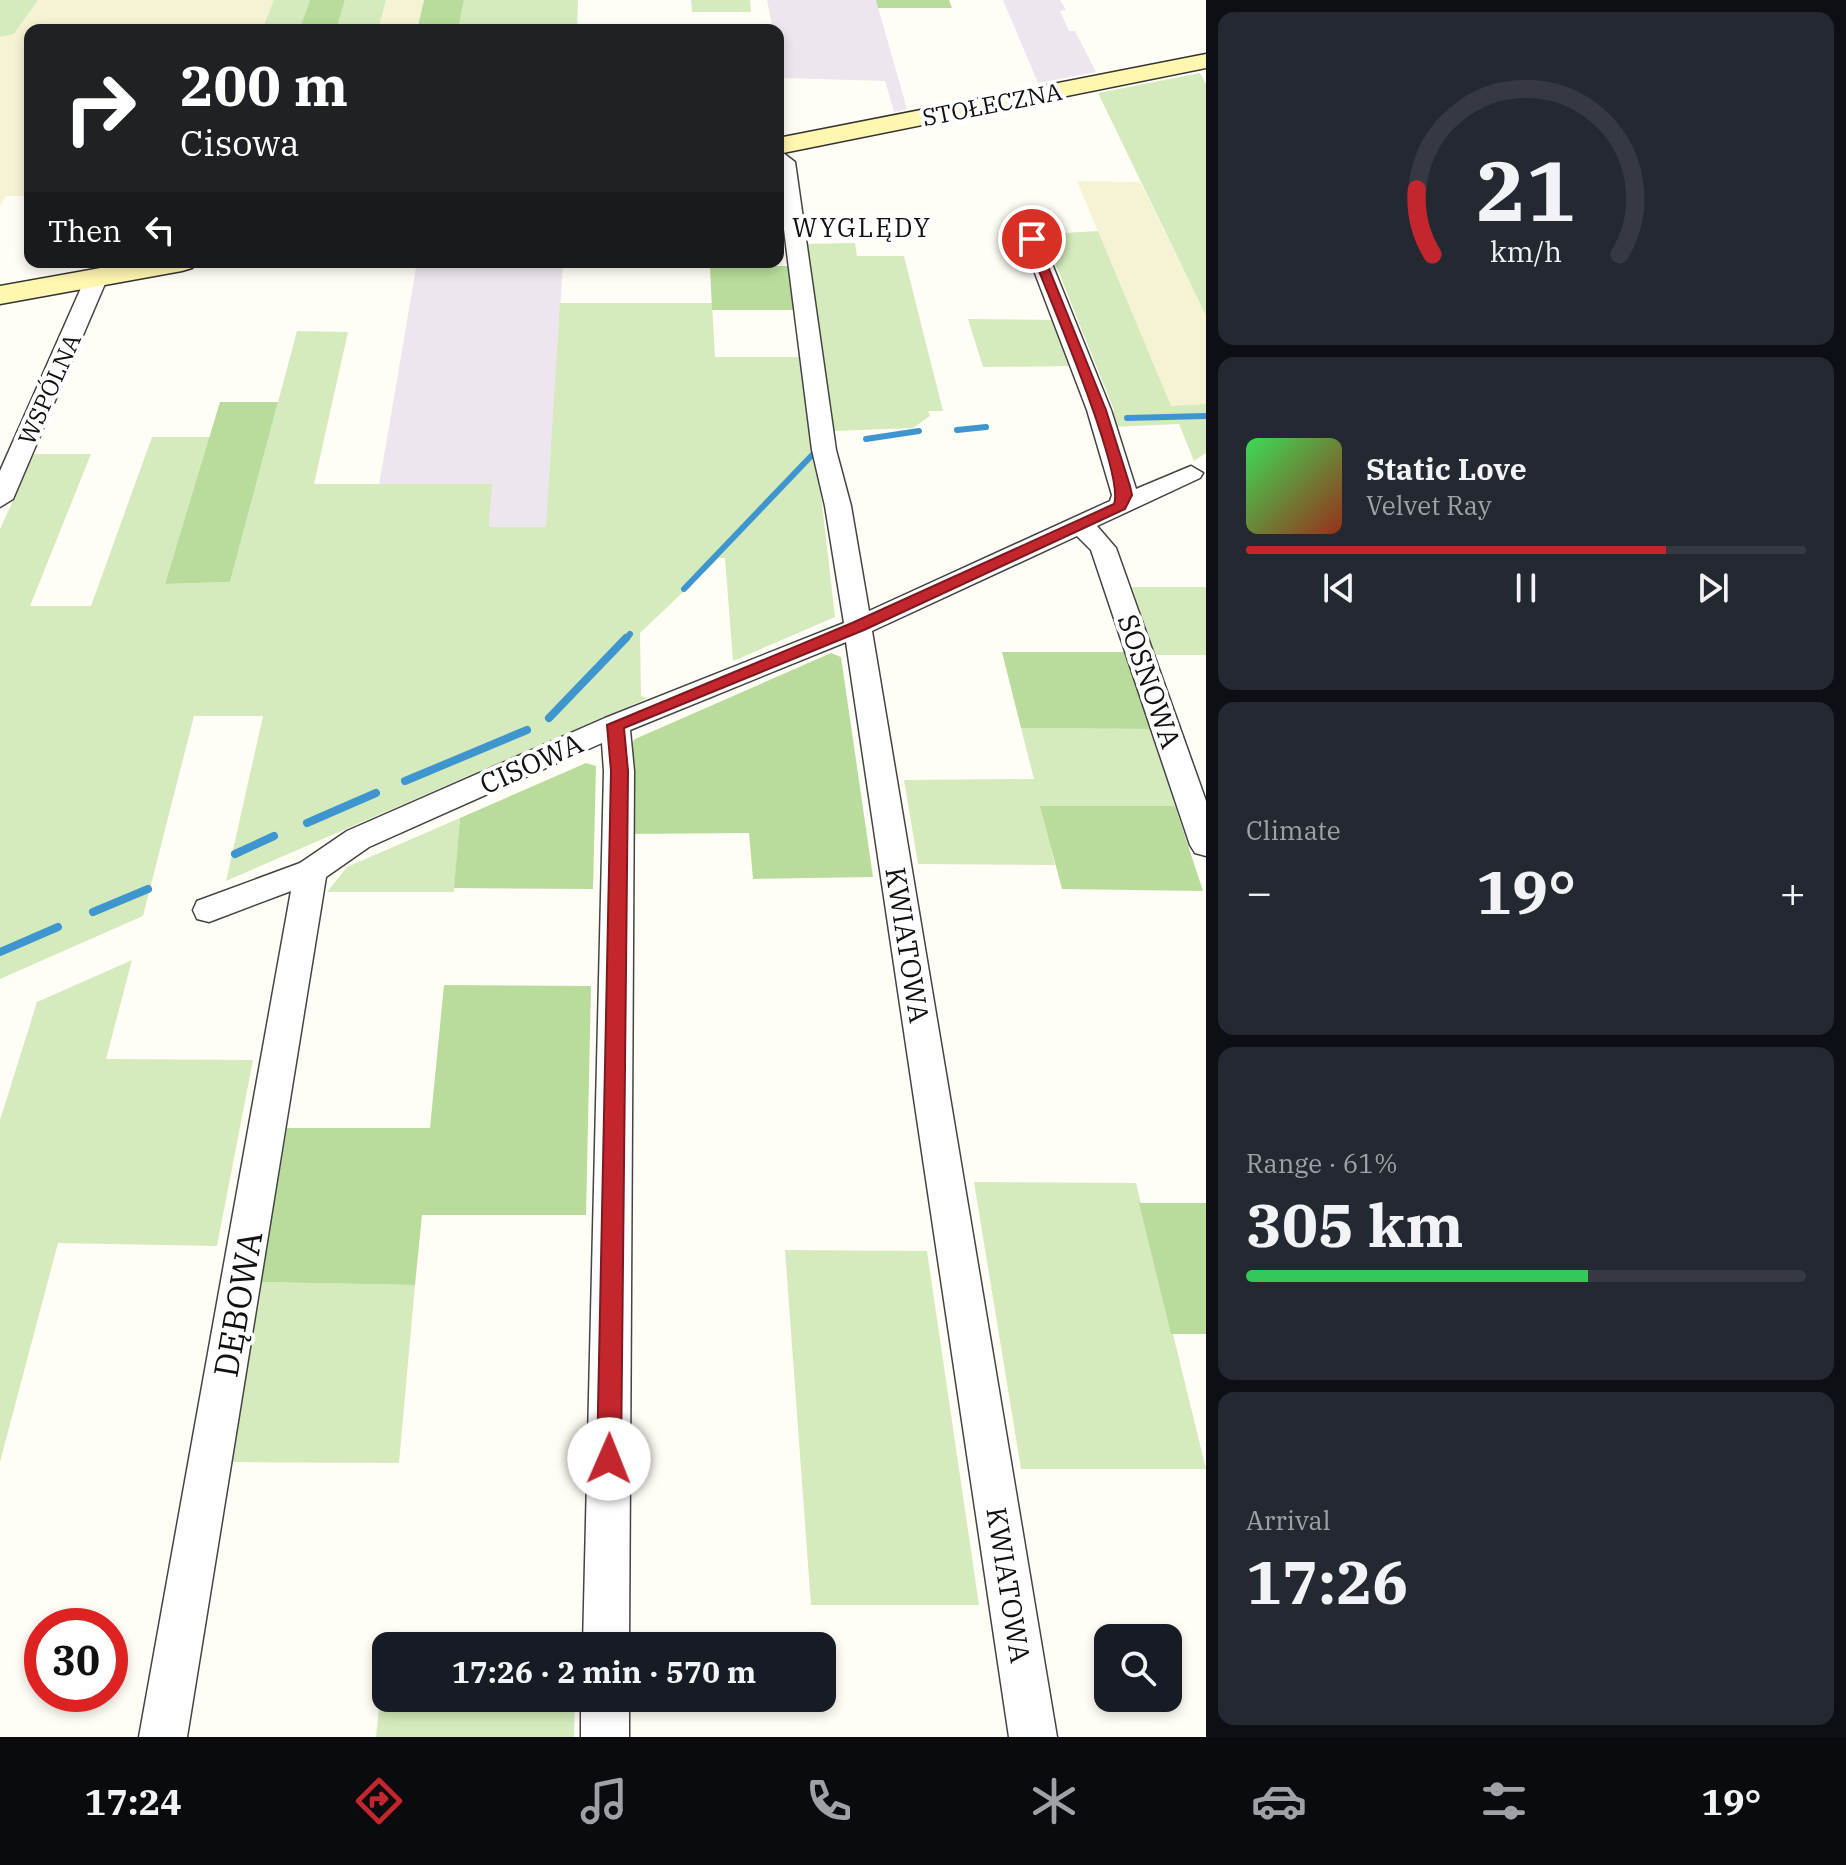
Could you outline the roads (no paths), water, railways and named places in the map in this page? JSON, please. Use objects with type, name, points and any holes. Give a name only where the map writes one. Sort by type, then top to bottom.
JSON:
[{"type":"main road","name":"STOŁECZNA","points":[[784,145],[1206,61]]},
{"type":"main road","points":[[0,295],[152,268]]},
{"type":"street","name":"KWIATOWA","points":[[784,161],[824,450],[838,506],[858,627],[1033,1737]]},
{"type":"street","points":[[1032,239],[1099,410],[1125,495],[1120,506]]},
{"type":"street","name":"WSPÓLNA","points":[[0,499],[96,279]]},
{"type":"street","name":"CISOWA","points":[[209,910],[311,871],[358,839],[615,725],[858,627],[1191,473]]},
{"type":"street","name":"SOSNOWA","points":[[1081,525],[1103,548],[1206,845]]},
{"type":"street","points":[[606,1632],[619,771],[615,725]]},
{"type":"street","name":"DĘBOWA","points":[[163,1737],[311,871]]},
{"type":"street","points":[[605,1712],[605,1737]]},
{"type":"waterway","points":[[1127,418],[1206,416]]},
{"type":"waterway","points":[[957,430],[986,427]]},
{"type":"waterway","points":[[866,439],[919,431]]},
{"type":"waterway","points":[[684,589],[816,451]]},
{"type":"waterway","points":[[625,640],[630,634]]},
{"type":"waterway","points":[[549,718],[626,638]]},
{"type":"waterway","points":[[405,781],[527,730]]},
{"type":"waterway","points":[[307,823],[376,793]]},
{"type":"waterway","points":[[235,854],[274,836]]},
{"type":"waterway","points":[[93,912],[148,889]]},
{"type":"waterway","points":[[0,952],[58,927]]},
{"type":"district","name":"WYGLĘDY","points":[[862,227]]}]
